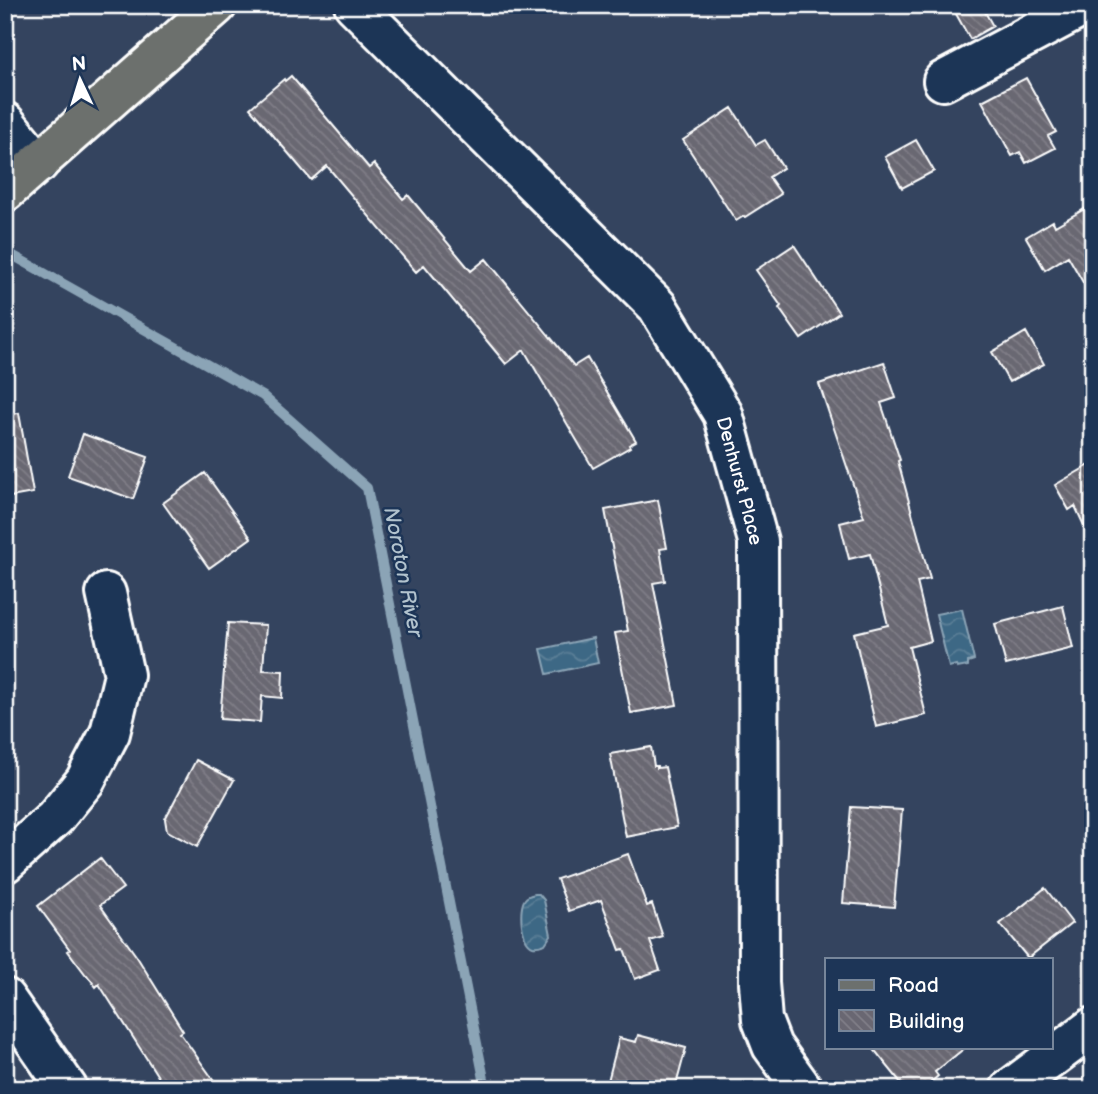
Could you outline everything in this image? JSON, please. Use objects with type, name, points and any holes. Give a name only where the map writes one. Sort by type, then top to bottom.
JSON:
[{"type":"main road","points":[[19,180],[217,5]]},
{"type":"street","name":"Denhurst Place","points":[[354,5],[657,306],[723,414],[758,541],[762,1020],[772,1046],[803,1089]]},
{"type":"street","points":[[943,81],[1087,5]]},
{"type":"street","points":[[5,122],[19,180]]},
{"type":"street","points":[[5,863],[55,818],[85,780],[110,733],[124,675],[106,593]]},
{"type":"street","points":[[5,998],[68,1089]]},
{"type":"street","points":[[1010,1089],[1093,1027]]},
{"type":"water","points":[[962,609],[974,660],[968,662],[968,666],[949,667],[936,614]]},
{"type":"water","points":[[593,638],[598,663],[547,674],[541,649]]},
{"type":"water","points":[[539,894],[544,900],[551,935],[545,944],[533,946],[523,932],[521,917],[525,899]]},
{"type":"building","points":[[951,5],[981,5],[993,26],[970,39]]},
{"type":"building","points":[[291,76],[369,168],[374,164],[403,199],[408,195],[471,271],[486,259],[574,366],[587,358],[636,441],[629,445],[630,447],[593,468],[524,350],[506,364],[424,265],[416,272],[327,166],[311,180],[250,108]]},
{"type":"building","points":[[1026,78],[1056,132],[1048,136],[1055,148],[1026,163],[1020,152],[1012,156],[982,101]]},
{"type":"building","points":[[732,108],[756,145],[765,140],[783,168],[769,177],[781,194],[736,221],[683,140]]},
{"type":"building","points":[[916,140],[934,171],[902,188],[885,157]]},
{"type":"building","points":[[1093,204],[1093,300],[1068,256],[1045,270],[1026,237],[1053,221],[1055,226]]},
{"type":"building","points":[[794,245],[839,313],[801,339],[756,270]]},
{"type":"building","points":[[1026,332],[1044,364],[1009,382],[992,352]]},
{"type":"building","points":[[884,362],[896,398],[881,403],[900,460],[898,461],[930,579],[917,582],[931,641],[909,647],[926,715],[876,727],[854,633],[888,625],[870,554],[849,559],[840,523],[864,517],[819,384]]},
{"type":"building","points":[[19,413],[33,493],[5,498],[5,415]]},
{"type":"building","points":[[83,434],[148,457],[133,499],[68,476]]},
{"type":"building","points":[[1093,463],[1093,545],[1075,506],[1069,510],[1055,485]]},
{"type":"building","points":[[205,473],[251,538],[209,568],[163,503]]},
{"type":"building","points":[[658,500],[667,548],[660,549],[665,581],[653,583],[677,705],[631,713],[615,633],[628,631],[605,510]]},
{"type":"building","points":[[1063,606],[1073,648],[1006,665],[995,624]]},
{"type":"building","points":[[228,623],[266,625],[263,670],[283,671],[282,698],[262,696],[260,722],[220,719]]},
{"type":"building","points":[[651,747],[654,766],[665,767],[677,827],[626,837],[610,754]]},
{"type":"building","points":[[196,760],[234,780],[197,847],[167,831],[165,819]]},
{"type":"building","points":[[851,807],[902,810],[894,907],[843,903]]},
{"type":"building","points":[[628,854],[647,906],[652,904],[663,937],[650,941],[660,970],[635,979],[624,949],[620,950],[601,900],[569,911],[557,879]]},
{"type":"building","points":[[100,858],[123,888],[100,905],[137,957],[183,1031],[180,1033],[220,1089],[166,1089],[99,984],[96,987],[86,975],[38,906]]},
{"type":"building","points":[[1045,888],[1072,923],[1028,958],[1000,924]]},
{"type":"building","points":[[638,1035],[686,1048],[675,1089],[623,1089],[607,1085],[619,1038],[636,1042]]},
{"type":"building","points":[[873,1048],[965,1048],[935,1072],[938,1076],[923,1089],[906,1089]]},
{"type":"waterway","name":"Noroton River","points":[[5,251],[263,396],[367,488],[486,1089]]}]
